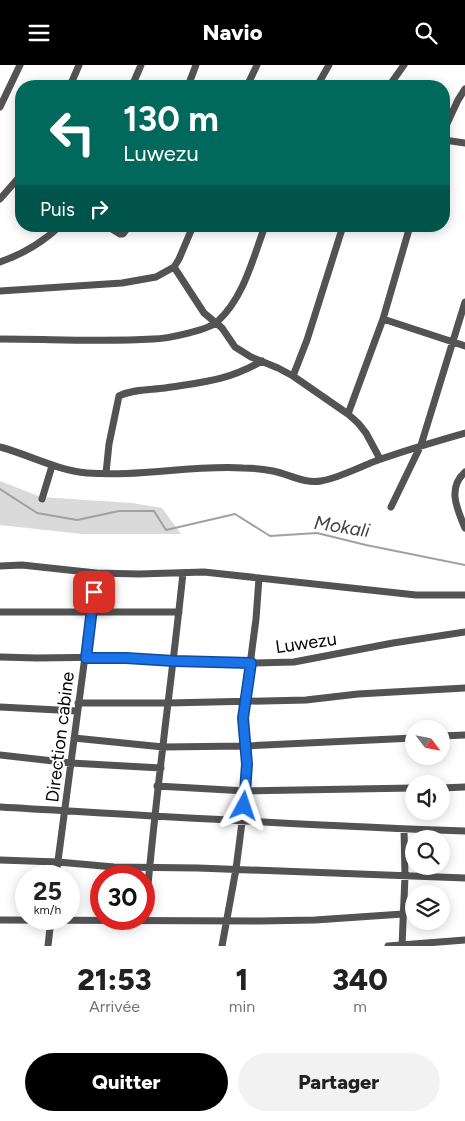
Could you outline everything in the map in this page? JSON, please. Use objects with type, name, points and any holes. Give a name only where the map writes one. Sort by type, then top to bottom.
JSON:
[{"type":"street","points":[[0,107],[20,65]]},
{"type":"street","points":[[73,80],[79,65]]},
{"type":"street","points":[[135,80],[142,65]]},
{"type":"street","points":[[190,80],[196,65]]},
{"type":"street","points":[[250,80],[257,65]]},
{"type":"street","points":[[320,80],[329,65]]},
{"type":"street","points":[[393,80],[404,65]]},
{"type":"street","points":[[450,117],[465,89]]},
{"type":"street","points":[[450,141],[465,143]]},
{"type":"street","points":[[0,199],[15,182]]},
{"type":"street","points":[[0,262],[14,257],[46,240],[54,232]]},
{"type":"street","points":[[0,291],[122,283],[156,277],[174,267],[191,232]]},
{"type":"street","points":[[0,339],[155,339],[197,331],[217,323],[234,303],[240,292],[263,232]]},
{"type":"street","points":[[293,376],[307,340],[341,232]]},
{"type":"street","points":[[348,414],[383,319],[408,232]]},
{"type":"street","points":[[174,267],[204,313],[217,323],[235,347],[251,357],[293,376],[348,414],[366,433],[380,459]]},
{"type":"street","points":[[391,507],[421,445],[465,302]]},
{"type":"street","points":[[383,319],[465,346]]},
{"type":"street","points":[[106,473],[111,437],[120,396],[139,390],[198,384],[220,379],[240,373],[262,361]]},
{"type":"street","points":[[0,447],[52,466],[72,471],[128,473],[241,468],[274,471],[314,482],[360,468],[421,445],[465,433]]},
{"type":"street","points":[[42,499],[52,466]]},
{"type":"street","points":[[465,472],[456,484],[454,495],[456,506],[465,527]]},
{"type":"street","points":[[0,566],[22,565],[96,573],[204,572],[416,595],[465,595]]},
{"type":"street","name":"Direction cabine","points":[[58,865],[96,573]]},
{"type":"street","points":[[149,865],[157,786],[161,768],[184,573]]},
{"type":"street","points":[[222,946],[236,869],[246,791],[247,764],[243,723],[258,603],[259,578]]},
{"type":"street","points":[[0,612],[179,612]]},
{"type":"street","name":"Luwezu","points":[[0,657],[119,657],[174,661],[300,662],[393,643],[465,632]]},
{"type":"street","points":[[78,703],[306,700],[358,694],[465,688]]},
{"type":"street","points":[[0,707],[77,711]]},
{"type":"street","points":[[450,736],[465,735]]},
{"type":"street","points":[[74,738],[163,747],[245,746],[405,738]]},
{"type":"street","points":[[0,755],[71,763],[161,768]]},
{"type":"street","points":[[157,786],[246,791],[405,788]]},
{"type":"street","points":[[450,788],[465,787]]},
{"type":"street","points":[[0,807],[154,815],[242,822],[465,831]]},
{"type":"street","points":[[402,945],[405,876],[404,829]]},
{"type":"street","points":[[0,860],[92,865]]},
{"type":"street","points":[[155,867],[465,878]]},
{"type":"street","points":[[155,920],[315,920],[403,914]]},
{"type":"street","points":[[0,920],[15,920]]},
{"type":"street","points":[[48,946],[50,930]]},
{"type":"street","points":[[388,946],[465,940]]},
{"type":"shaded area","points":[[0,481],[41,497],[132,503],[162,508],[181,534],[82,534],[0,525]]},
{"type":"waterway","name":"Mokali","points":[[0,489],[37,513],[77,520],[119,511],[154,511],[166,530],[235,514],[270,536],[317,533],[465,565]]},
{"type":"route","points":[[94,592],[86,658],[251,663],[243,718],[247,764],[244,806]]}]
